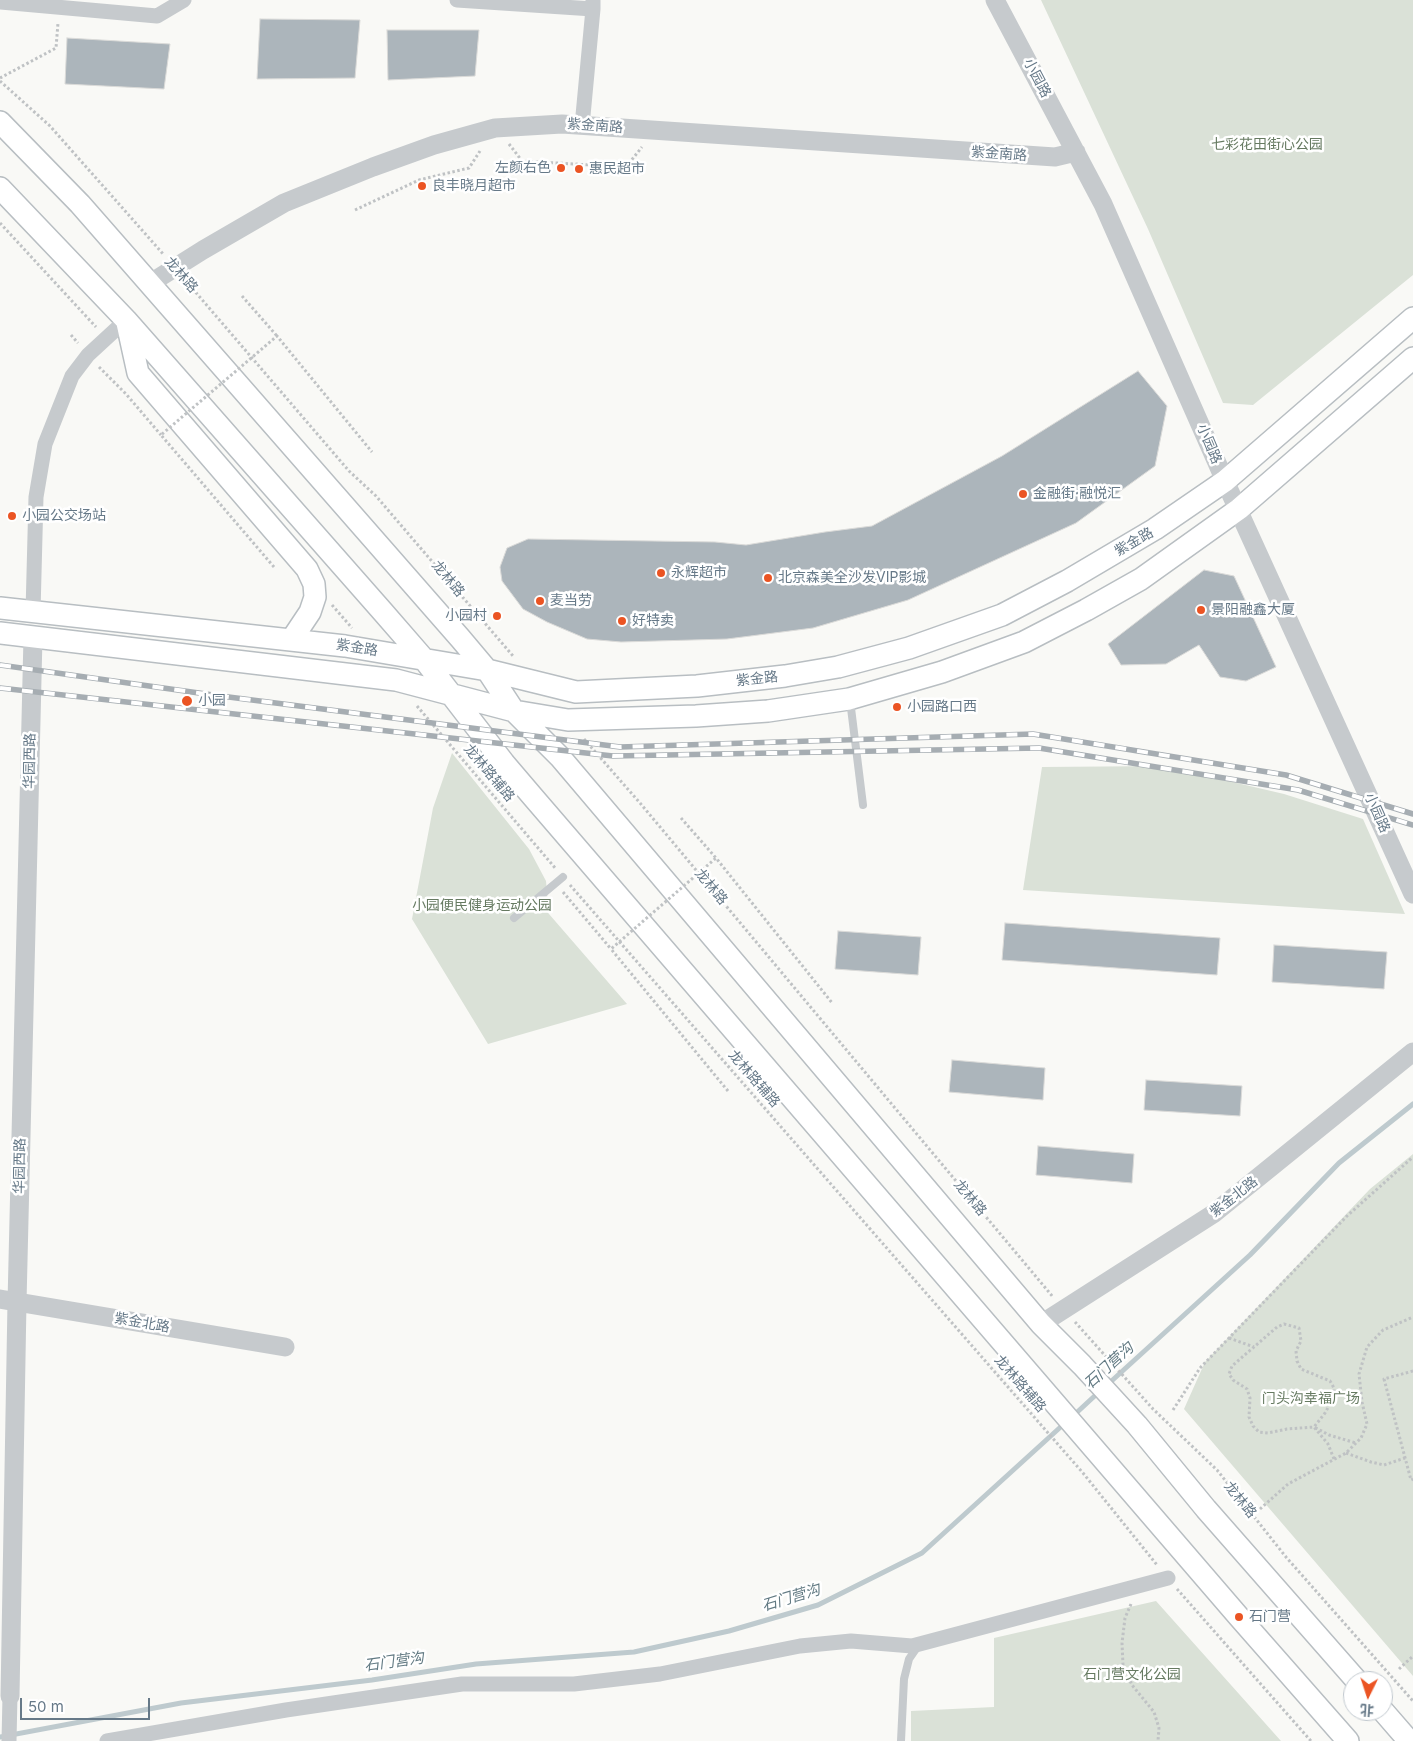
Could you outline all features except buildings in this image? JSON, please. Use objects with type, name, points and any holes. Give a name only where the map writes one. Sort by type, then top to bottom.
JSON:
[{"type":"main road","name":"龙林路","points":[[0,122],[80,204],[487,670],[514,711],[560,757],[1041,1324],[1082,1365],[1136,1425],[1206,1509],[1347,1671]]},
{"type":"main road","points":[[0,188],[126,320],[423,658],[533,797],[1348,1741]]},
{"type":"main road","name":"紫金路","points":[[0,608],[292,639],[423,658],[487,670],[576,692],[697,686],[785,676],[838,667],[909,648],[1002,615],[1067,581],[1155,529],[1225,481],[1413,318]]},
{"type":"main road","points":[[126,320],[138,373],[307,569],[314,584],[315,597],[310,612],[292,639]]},
{"type":"main road","name":"紫金路","points":[[0,633],[396,680],[514,711],[568,720],[686,716],[759,711],[849,698],[942,672],[1024,642],[1140,579],[1239,509],[1413,358]]},
{"type":"main road","points":[[1392,1721],[1409,1741]]},
{"type":"street","points":[[0,2],[157,16],[184,0]]},
{"type":"street","points":[[456,0],[593,4],[582,126]]},
{"type":"street","name":"小园路","points":[[994,0],[1000,8],[1103,204],[1225,481],[1413,894]]},
{"type":"street","name":"紫金南路","points":[[149,284],[284,202],[416,152],[496,128],[562,124],[1055,158],[1076,152]]},
{"type":"street","points":[[33,612],[36,497],[45,444],[72,376],[88,355],[126,320]]},
{"type":"street","name":"华园西路","points":[[10,1696],[8,1301],[33,636]]},
{"type":"street","name":"紫金北路","points":[[1041,1324],[1213,1214],[1413,1052]]},
{"type":"street","name":"紫金北路","points":[[8,1301],[285,1347]]},
{"type":"street","points":[[107,1741],[286,1710],[462,1684],[574,1684],[660,1674],[800,1646],[851,1641],[912,1646],[1168,1578]]},
{"type":"street","points":[[9,1741],[10,1696]]},
{"type":"lane","points":[[849,698],[863,806]]},
{"type":"lane","points":[[514,918],[563,877]]},
{"type":"lane","points":[[901,1741],[904,1679],[909,1659],[919,1644]]},
{"type":"path","points":[[0,79],[56,48]]},
{"type":"path","name":"龙林路","points":[[0,79],[50,126],[349,471],[376,496],[514,657]]},
{"type":"path","points":[[355,210],[419,180],[469,168],[496,128],[522,161],[626,167],[654,130]]},
{"type":"path","points":[[242,296],[372,452]]},
{"type":"path","points":[[161,435],[277,336]]},
{"type":"path","points":[[126,394],[274,567]]},
{"type":"path","name":"龙林路辅路","points":[[417,705],[563,877],[1083,1473],[1168,1578]]},
{"type":"path","name":"龙林路","points":[[568,720],[640,803],[1063,1309],[1153,1409],[1217,1470],[1286,1557],[1413,1702]]},
{"type":"path","points":[[681,818],[716,858],[833,1004]]},
{"type":"path","points":[[611,949],[716,858]]},
{"type":"path","points":[[575,906],[728,1091]]},
{"type":"path","points":[[1173,1410],[1200,1368],[1347,1216],[1413,1158]]},
{"type":"path","points":[[1260,1509],[1288,1484],[1346,1453],[1361,1438],[1367,1424],[1359,1374],[1367,1347],[1382,1330],[1413,1317]]},
{"type":"path","points":[[1314,1427],[1334,1397],[1334,1388],[1330,1381],[1301,1368],[1297,1361],[1296,1351],[1301,1341],[1298,1328],[1284,1324],[1277,1327],[1232,1366],[1229,1374],[1247,1389],[1250,1398],[1249,1417],[1253,1426],[1259,1432],[1268,1433],[1287,1429],[1314,1427],[1329,1435],[1356,1443]]},
{"type":"path","points":[[1229,1338],[1254,1347]]},
{"type":"path","points":[[1413,1371],[1384,1379],[1411,1480],[1413,1479]]},
{"type":"path","points":[[1314,1427],[1328,1444],[1334,1459]]},
{"type":"path","points":[[1346,1453],[1384,1465],[1405,1458]]},
{"type":"path","points":[[1168,1578],[1311,1741]]},
{"type":"path","points":[[1149,1583],[1133,1600],[1125,1618],[1122,1643],[1123,1665],[1132,1685],[1154,1712],[1159,1728],[1158,1741]]},
{"type":"path","points":[[1399,1669],[1413,1656]]},
{"type":"green space","name":"七彩花田街心公园","points":[[1041,0],[1413,0],[1413,275],[1253,405],[1223,403],[1148,229]]},
{"type":"green space","name":"小园便民健身运动公园","points":[[452,753],[529,849],[546,881],[549,914],[627,1004],[488,1044],[412,919],[433,808]]},
{"type":"green space","points":[[1164,766],[1284,794],[1363,819],[1405,914],[1023,890],[1042,767]]},
{"type":"green space","name":"门头沟幸福广场","points":[[1413,1154],[1413,1676],[1184,1409],[1205,1362],[1370,1189]]},
{"type":"green space","name":"石门营文化公园","points":[[1156,1601],[1281,1741],[911,1741],[911,1711],[994,1707],[994,1638]]},
{"type":"waterway","name":"石门营沟","points":[[1106,1386],[1250,1255],[1339,1163],[1413,1104]]},
{"type":"waterway","name":"石门营沟","points":[[1073,1416],[1100,1391]]},
{"type":"waterway","name":"石门营沟","points":[[0,1737],[181,1703],[372,1680],[476,1664],[634,1652],[729,1631],[818,1605],[922,1553],[1065,1423]]},
{"type":"railway","points":[[0,665],[213,695],[620,747],[1033,734],[1286,775],[1413,814]]},
{"type":"railway","points":[[0,688],[613,756],[1039,748],[1298,790],[1413,825]]},
{"type":"place","name":"左颜右色","points":[[561,168]]},
{"type":"place","name":"惠民超市","points":[[579,169]]},
{"type":"place","name":"良丰晓月超市","points":[[422,186]]},
{"type":"place","name":"金融街·融悦汇","points":[[1023,494]]},
{"type":"place","name":"小园公交场站","points":[[12,516]]},
{"type":"place","name":"永辉超市","points":[[661,573]]},
{"type":"place","name":"北京森美全沙发VIP影城","points":[[768,578]]},
{"type":"place","name":"麦当劳","points":[[540,601]]},
{"type":"place","name":"景阳融鑫大厦","points":[[1201,610]]},
{"type":"place","name":"小园村","points":[[497,616]]},
{"type":"place","name":"好特卖","points":[[622,621]]},
{"type":"place","name":"小园","points":[[187,701]]},
{"type":"place","name":"小园路口西","points":[[897,707]]},
{"type":"place","name":"石门营","points":[[1239,1617]]}]
